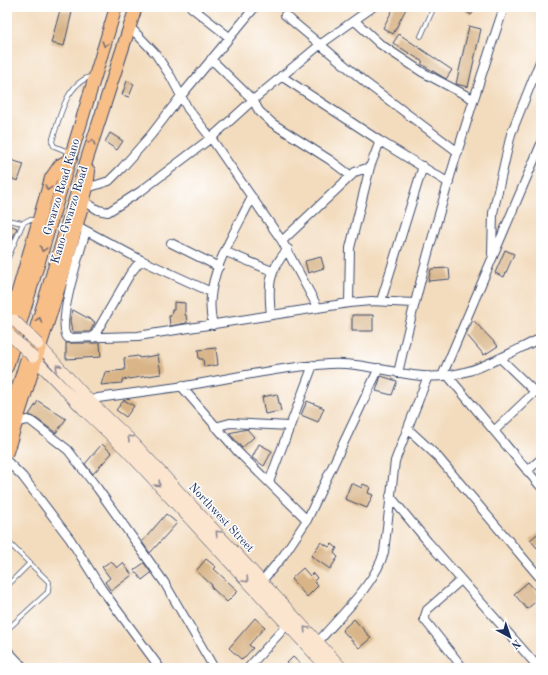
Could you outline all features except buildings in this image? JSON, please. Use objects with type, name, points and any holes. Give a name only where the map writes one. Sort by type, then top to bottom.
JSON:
[{"type":"main road","name":"Gwarzo Road Kano","points":[[7,367],[116,7]]},
{"type":"main road","name":"Kano-Gwarzo Road","points":[[12,423],[87,159],[136,7]]},
{"type":"main road","points":[[9,325],[38,220],[54,171],[72,156]]},
{"type":"main road","points":[[7,452],[12,423],[81,228],[89,169],[87,159]]},
{"type":"main road","points":[[7,299],[20,285]]},
{"type":"main road","points":[[9,325],[40,346],[75,393]]},
{"type":"main road","points":[[9,325],[35,359],[75,393]]},
{"type":"main road","name":"Northwest Street","points":[[75,393],[90,401],[134,443],[342,668]]},
{"type":"main road","name":"Northwest Street","points":[[75,393],[327,668]]},
{"type":"street","points":[[191,7],[229,37]]},
{"type":"street","points":[[87,188],[109,181],[117,173],[151,135],[211,59],[255,7]]},
{"type":"street","points":[[84,201],[98,210],[108,212],[141,191],[211,138],[281,76],[321,44],[373,7]]},
{"type":"street","points":[[398,373],[414,303],[473,99],[504,7]]},
{"type":"street","points":[[285,15],[366,83],[458,152]]},
{"type":"street","points":[[355,21],[380,44],[422,72],[473,99]]},
{"type":"street","points":[[130,27],[155,54],[171,77],[188,109],[211,138],[288,249],[318,308]]},
{"type":"street","points":[[211,59],[253,100],[259,112],[351,176]]},
{"type":"street","points":[[492,258],[493,212],[511,134],[541,59]]},
{"type":"street","points":[[281,76],[380,142],[449,182]]},
{"type":"street","points":[[348,303],[350,248],[370,167],[380,142]]},
{"type":"street","points":[[445,376],[492,258],[541,144]]},
{"type":"street","points":[[381,301],[423,166]]},
{"type":"street","points":[[282,241],[351,176],[362,169],[370,167]]},
{"type":"street","points":[[213,325],[209,311],[211,292],[219,267],[252,197]]},
{"type":"street","points":[[211,292],[141,260],[81,228],[65,311],[64,328],[68,338],[138,336],[348,303],[381,301],[414,303]]},
{"type":"street","points":[[171,243],[219,267]]},
{"type":"street","points":[[271,315],[268,292],[272,271],[288,249]]},
{"type":"street","points":[[226,252],[272,271]]},
{"type":"street","points":[[93,338],[130,274],[141,260]]},
{"type":"street","points":[[90,401],[98,398],[180,386],[244,374],[330,363],[379,368],[398,373],[445,376],[472,371],[541,338]]},
{"type":"street","points":[[495,430],[538,389],[500,358]]},
{"type":"street","points":[[269,482],[313,365]]},
{"type":"street","points":[[262,581],[283,556],[307,520],[379,368]]},
{"type":"street","points":[[318,642],[372,578],[381,564],[384,552],[394,461],[428,376]]},
{"type":"street","points":[[445,376],[495,430],[541,487]]},
{"type":"street","points":[[180,386],[238,452],[307,520]]},
{"type":"street","points":[[12,423],[28,420],[31,421],[68,450],[164,582],[214,668]]},
{"type":"street","points":[[215,427],[230,423],[290,426]]},
{"type":"street","points":[[408,429],[437,456],[541,579]]},
{"type":"street","points":[[527,471],[541,459]]},
{"type":"street","points":[[7,462],[23,477],[70,539],[101,588],[160,668]]},
{"type":"street","points":[[390,496],[461,580],[539,666]]},
{"type":"street","points":[[461,580],[427,610],[424,619],[463,668]]},
{"type":"street","points":[[248,668],[288,625]]},
{"type":"street","points":[[7,650],[24,668]]},
{"type":"lane","points":[[421,36],[434,7]]},
{"type":"lane","points":[[72,156],[54,146],[52,142],[63,108],[75,86],[82,79],[95,76]]},
{"type":"lane","points":[[7,220],[23,223]]},
{"type":"lane","points":[[7,260],[23,223],[28,220],[38,220]]},
{"type":"lane","points":[[7,541],[49,582],[50,587],[48,592],[7,627]]},
{"type":"lane","points":[[7,586],[30,563]]}]
